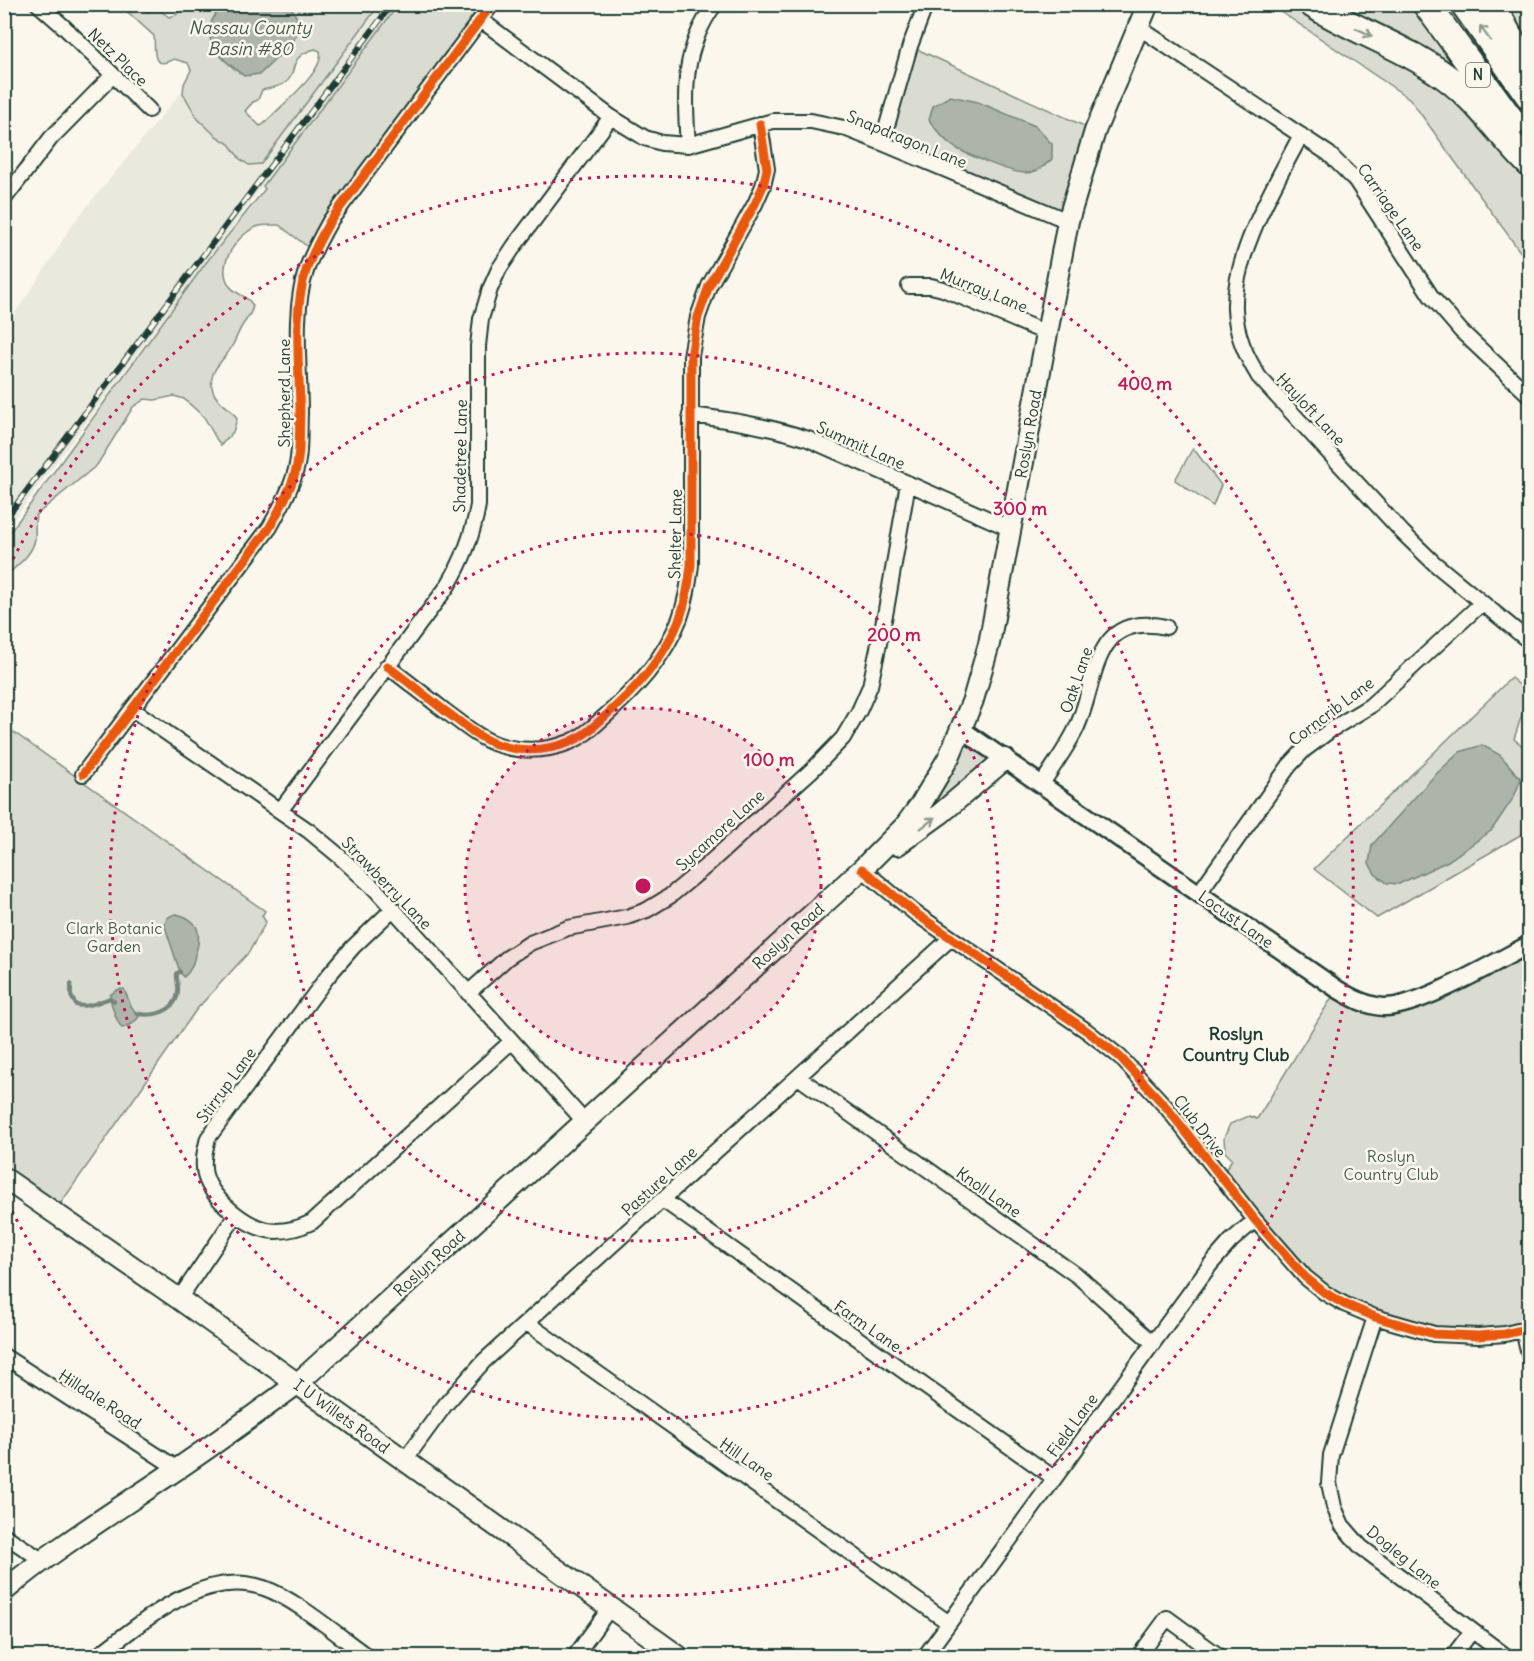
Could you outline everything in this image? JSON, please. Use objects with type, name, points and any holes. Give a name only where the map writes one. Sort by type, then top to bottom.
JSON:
[{"type":"highway","points":[[1312,4],[1408,54],[1446,77],[1480,108],[1530,164]]},
{"type":"highway","name":"N","points":[[1426,4],[1530,145]]},
{"type":"highway","name":"N","points":[[1464,4],[1530,96]]},
{"type":"highway","points":[[1492,4],[1530,74]]},
{"type":"main road","name":"Roslyn Road","points":[[4,1591],[42,1560],[177,1469],[298,1383],[862,869],[905,825],[921,804],[949,757],[961,729],[973,700],[989,644],[1068,221],[1095,131],[1148,4]]},
{"type":"main road","points":[[862,869],[940,814],[1005,759]]},
{"type":"main road","name":"I U Willets Road","points":[[4,1178],[180,1299],[678,1656]]},
{"type":"street","name":"Netz Place","points":[[38,4],[149,110]]},
{"type":"street","name":"Shepherd Lane","points":[[83,774],[270,527],[289,492],[296,471],[299,450],[298,344],[301,295],[306,272],[316,246],[330,221],[492,4]]},
{"type":"street","points":[[688,145],[685,101],[687,67],[695,41],[716,4]]},
{"type":"street","points":[[882,143],[910,46],[926,4]]},
{"type":"street","name":"Snapdragon Lane","points":[[481,20],[611,117],[645,138],[662,143],[688,145],[773,121],[811,121],[844,128],[1068,221]]},
{"type":"street","name":"Carriage Lane","points":[[1138,27],[1329,154],[1356,181],[1431,296],[1461,331],[1530,396]]},
{"type":"street","points":[[4,200],[51,138],[113,75]]},
{"type":"street","name":"Shadetree Lane","points":[[280,810],[447,587],[461,563],[475,525],[479,477],[478,346],[481,319],[490,289],[499,269],[515,245],[611,117]]},
{"type":"street","name":"Shelter Lane","points":[[387,666],[473,732],[497,744],[517,750],[548,749],[572,741],[589,731],[647,676],[669,642],[680,617],[688,588],[691,565],[691,356],[698,317],[710,286],[763,186],[766,161],[760,124]]},
{"type":"street","name":"Hayloft Lane","points":[[1301,135],[1269,195],[1239,272],[1235,309],[1242,345],[1259,377],[1403,533],[1434,563],[1530,642]]},
{"type":"street","name":"Murray Lane","points":[[909,286],[931,286],[943,289],[1046,333]]},
{"type":"street","name":"Summit Lane","points":[[690,415],[744,421],[808,439],[1011,529]]},
{"type":"street","name":"Sycamore Lane","points":[[468,993],[507,958],[530,944],[568,928],[627,917],[647,910],[670,896],[796,784],[843,738],[870,686],[908,483]]},
{"type":"street","name":"Corncrib Lane","points":[[1199,893],[1288,766],[1304,750],[1332,729],[1370,706],[1482,603]]},
{"type":"street","name":"Oak Lane","points":[[1042,784],[1076,730],[1095,663],[1104,647],[1116,634],[1130,627],[1153,624],[1166,627]]},
{"type":"street","name":"Strawberry Lane","points":[[132,710],[280,810],[338,855],[376,890],[584,1121]]},
{"type":"street","name":"Locust Lane","points":[[961,729],[1337,989],[1360,1002],[1384,1007],[1404,1005],[1530,944]]},
{"type":"street","name":"Club Drive","points":[[862,869],[915,913],[1087,1031],[1120,1057],[1167,1108],[1255,1220],[1305,1277],[1344,1304],[1375,1317],[1434,1334],[1478,1336],[1505,1334],[1526,1329]]},
{"type":"street","name":"Stirrup Lane","points":[[392,910],[353,946],[327,976],[208,1138],[203,1160],[208,1183],[218,1199],[236,1215],[273,1231],[300,1228],[312,1222],[512,1041]]},
{"type":"street","name":"Pasture Lane","points":[[404,1461],[462,1385],[527,1323],[951,938]]},
{"type":"street","name":"Knoll Lane","points":[[798,1077],[1079,1277],[1153,1343]]},
{"type":"street","name":"Farm Lane","points":[[663,1200],[1054,1478]]},
{"type":"street","points":[[180,1299],[236,1215]]},
{"type":"street","name":"Field Lane","points":[[925,1656],[1210,1265],[1231,1241],[1255,1220]]},
{"type":"street","name":"Dogleg Lane","points":[[1375,1317],[1331,1455],[1329,1483],[1334,1507],[1342,1525],[1361,1547],[1506,1656]]},
{"type":"street","name":"Hill Lane","points":[[527,1323],[949,1623]]},
{"type":"street","points":[[1526,1329],[1530,1359]]},
{"type":"street","name":"Hilldale Road","points":[[4,1356],[177,1469]]},
{"type":"street","points":[[4,1535],[42,1560]]},
{"type":"street","points":[[97,1656],[146,1620],[191,1592],[226,1583],[266,1588],[293,1604],[367,1656]]},
{"type":"street","points":[[575,1656],[610,1608]]},
{"type":"street","points":[[1139,1656],[1167,1618],[1219,1656]]},
{"type":"street","points":[[1453,1656],[1472,1631]]},
{"type":"shaded area","points":[[379,5],[398,5],[5,531],[5,328],[71,226],[183,90],[261,164]]},
{"type":"green space","points":[[120,5],[141,5],[147,12],[158,9],[169,17],[176,15],[185,5],[379,5],[261,164],[249,165],[240,159],[229,144],[216,136],[198,119],[183,93],[184,84],[191,70],[188,63],[174,59],[161,63],[157,61],[154,36]],"holes":[[[315,49],[320,51],[320,60],[316,69],[299,89],[260,126],[245,111],[258,100],[262,90],[285,83],[292,75],[300,56]]]},
{"type":"green space","points":[[398,5],[492,5],[312,250],[279,225],[268,225],[249,231],[230,251],[225,268],[229,285],[248,299],[253,306],[231,348],[215,369],[212,379],[215,395],[237,419],[233,432],[221,445],[204,417],[184,399],[174,396],[155,400],[145,399],[133,407],[97,465],[36,515],[35,539],[31,551],[5,577],[5,539],[205,264],[265,189],[263,186]]},
{"type":"green space","points":[[1271,5],[1304,5],[1462,94],[1529,174],[1529,264],[1410,99]]},
{"type":"green space","points":[[1326,5],[1413,5],[1468,76]]},
{"type":"green space","points":[[1499,5],[1519,5],[1529,24],[1529,58]]},
{"type":"green space","points":[[910,46],[1095,131],[1068,221],[882,143]]},
{"type":"green space","points":[[1193,448],[1221,485],[1213,506],[1175,480]]},
{"type":"green space","points":[[1511,678],[1529,693],[1514,739],[1529,751],[1529,830],[1377,918],[1314,869]]},
{"type":"green space","name":"Clark Botanic Garden","points":[[5,726],[265,911],[262,916],[266,922],[249,952],[196,1010],[54,1213],[5,1179]]},
{"type":"green space","points":[[961,729],[1005,759],[940,814],[905,825]]},
{"type":"green space","name":"Roslyn Country Club","points":[[1529,944],[1529,1328],[1434,1334],[1325,1293],[1221,1177],[1232,1159],[1225,1152],[1224,1138],[1230,1124],[1249,1116],[1257,1119],[1337,989],[1384,1007]]},
{"type":"water","name":"Nassau County Basin #80","points":[[223,5],[290,5],[299,22],[296,36],[260,74],[244,76],[212,45],[210,26],[214,16]]},
{"type":"water","points":[[950,96],[978,102],[1035,126],[1052,144],[1052,159],[1036,171],[1024,173],[989,163],[954,147],[940,135],[929,120],[933,106]]},
{"type":"water","points":[[1482,745],[1500,755],[1521,779],[1514,797],[1491,831],[1448,861],[1399,884],[1387,883],[1375,874],[1369,863],[1372,845],[1434,776],[1460,752]]},
{"type":"water","points":[[176,914],[190,920],[197,929],[198,935],[192,964],[184,977],[180,972],[165,927],[168,918]]},
{"type":"water","points":[[124,989],[131,1006],[139,1017],[132,1024],[122,1028],[114,1012],[110,995],[117,990]]},
{"type":"waterway","points":[[4,831],[9,834]]},
{"type":"waterway","points":[[136,1013],[149,1015],[168,1009],[176,999],[177,973],[180,972]]},
{"type":"waterway","points":[[71,984],[71,996],[76,1005],[89,1005],[110,998],[114,1001]]},
{"type":"railway","points":[[4,521],[392,4]]},
{"type":"cycle path","points":[[83,774],[270,527],[281,507],[293,480],[298,458],[299,304],[311,258],[330,221],[492,4]]},
{"type":"cycle path","points":[[387,666],[485,739],[499,745],[534,750],[561,745],[584,735],[648,673],[666,647],[686,599],[691,565],[691,356],[698,317],[709,286],[763,186],[767,169],[760,124]]},
{"type":"cycle path","points":[[862,869],[915,913],[1087,1031],[1120,1057],[1167,1108],[1255,1220],[1305,1277],[1325,1293],[1375,1317],[1434,1334],[1478,1336],[1505,1334],[1530,1328]]},
{"type":"district","name":"Roslyn Country Club","points":[[1236,1044]]}]
